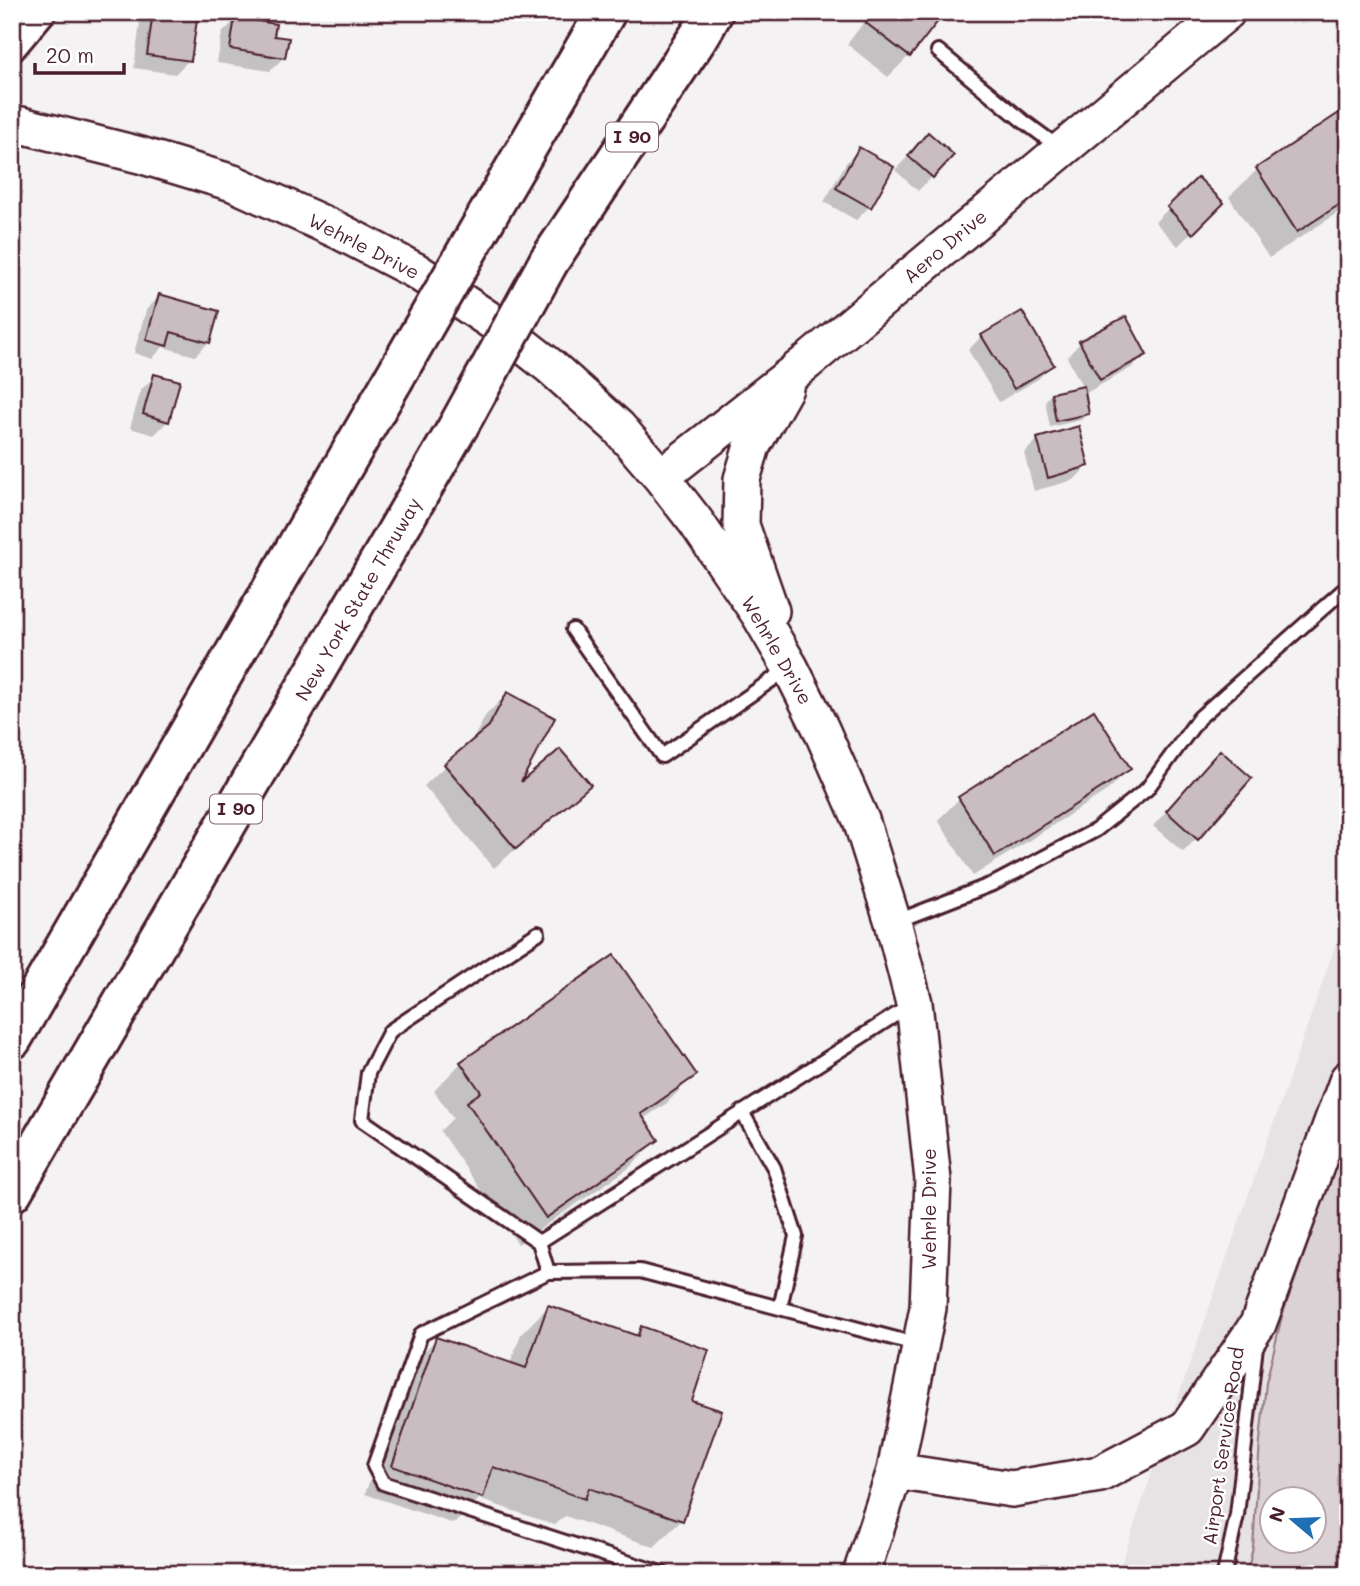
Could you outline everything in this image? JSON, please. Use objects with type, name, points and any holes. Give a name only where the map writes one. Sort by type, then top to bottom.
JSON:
[{"type":"highway","points":[[12,1039],[606,12]]},
{"type":"highway","name":"New York State Thruway","points":[[12,1192],[459,425],[550,261],[713,12]]},
{"type":"street","points":[[12,49],[43,12]]},
{"type":"street","name":"Aero Drive","points":[[661,477],[793,373],[1227,12]]},
{"type":"street","name":"Wehrle Drive","points":[[12,124],[140,155],[233,183],[339,231],[416,271],[496,324],[551,367],[618,427],[661,477],[704,534],[759,614],[790,667],[821,729],[860,820],[893,922],[914,1003],[933,1180],[928,1308],[895,1471],[861,1574]]},
{"type":"street","points":[[790,667],[741,524],[742,479],[752,446],[793,373]]},
{"type":"street","points":[[895,1471],[1012,1489],[1100,1474],[1187,1428],[1258,1324],[1348,1080]]},
{"type":"lane","points":[[937,51],[1061,149]]},
{"type":"lane","points":[[893,922],[995,883],[1096,830],[1147,789],[1199,718],[1348,586]]},
{"type":"lane","points":[[573,630],[662,756],[790,667]]},
{"type":"lane","points":[[538,933],[390,1031],[368,1073],[362,1119],[539,1242],[548,1272]]},
{"type":"lane","points":[[539,1242],[914,1003]]},
{"type":"lane","points":[[742,1112],[774,1168],[796,1236],[780,1308]]},
{"type":"lane","points":[[664,1574],[383,1483],[374,1466],[421,1334],[548,1272],[640,1271],[921,1345]]},
{"type":"lane","name":"Airport Service Road","points":[[1224,1574],[1237,1515],[1258,1324]]},
{"type":"shaded area","points":[[1348,909],[1348,1574],[1118,1574],[1147,1487]]},
{"type":"shaded area","points":[[1348,1132],[1348,1574],[1247,1574],[1253,1547],[1266,1383],[1282,1316]]},
{"type":"building","points":[[153,12],[198,13],[191,61],[147,55]]},
{"type":"building","points":[[874,12],[945,12],[910,57],[866,23]]},
{"type":"building","points":[[235,17],[276,24],[274,36],[289,38],[285,58],[230,49]]},
{"type":"building","points":[[1348,107],[1348,199],[1297,232],[1256,168]]},
{"type":"building","points":[[928,132],[954,155],[933,178],[908,156]]},
{"type":"building","points":[[859,147],[894,167],[871,208],[836,188]]},
{"type":"building","points":[[1198,177],[1224,203],[1193,234],[1167,207]]},
{"type":"building","points":[[159,294],[219,311],[210,343],[171,332],[167,346],[146,340]]},
{"type":"building","points":[[1022,311],[1054,365],[1014,389],[981,335]]},
{"type":"building","points":[[1126,316],[1147,355],[1100,380],[1079,341]]},
{"type":"building","points":[[154,374],[180,381],[169,422],[143,414]]},
{"type":"building","points":[[1084,386],[1089,414],[1056,421],[1051,393]]},
{"type":"building","points":[[1079,426],[1089,466],[1048,478],[1037,438]]},
{"type":"building","points":[[507,692],[555,718],[521,782],[560,749],[591,785],[516,849],[444,764],[489,726]]},
{"type":"building","points":[[1094,710],[1131,769],[995,856],[958,797]]},
{"type":"building","points":[[1220,750],[1252,778],[1198,840],[1166,811]]},
{"type":"building","points":[[614,955],[697,1075],[641,1114],[659,1140],[546,1218],[467,1102],[481,1092],[460,1062]]},
{"type":"building","points":[[548,1305],[638,1336],[641,1326],[709,1350],[692,1401],[722,1411],[683,1521],[589,1488],[585,1499],[493,1467],[483,1498],[392,1466],[436,1337],[526,1368]]}]
